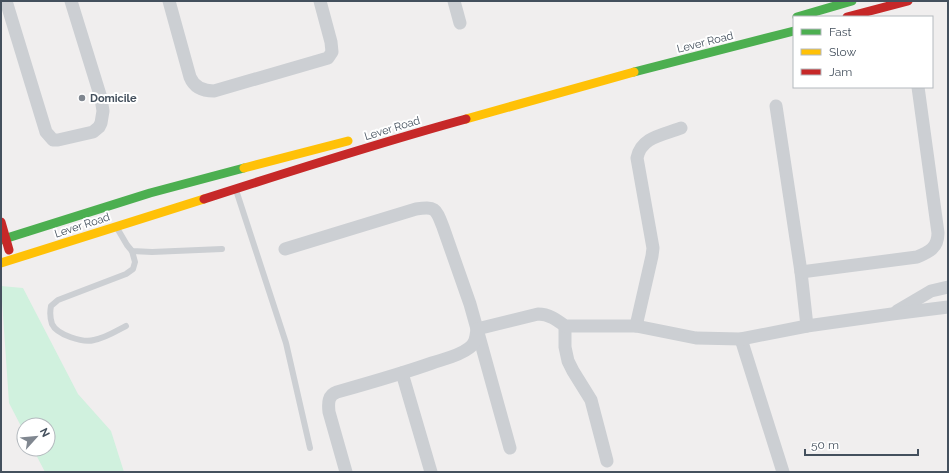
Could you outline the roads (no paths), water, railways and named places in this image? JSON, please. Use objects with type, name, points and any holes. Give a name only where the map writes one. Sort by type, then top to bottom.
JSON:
[{"type":"main road","points":[[800,16],[852,1]]},
{"type":"main road","points":[[851,16],[908,1]]},
{"type":"main road","name":"Lever Road","points":[[1,263],[420,131],[635,72],[793,31]]},
{"type":"main road","name":"Lever Road","points":[[474,107],[632,66],[697,47]]},
{"type":"main road","name":"Lever Road","points":[[412,125],[432,119]]},
{"type":"main road","name":"Lever Road","points":[[4,239],[150,193],[359,138]]},
{"type":"main road","points":[[1,222],[4,239],[12,260]]},
{"type":"street","points":[[6,1],[46,132],[53,140],[92,132],[99,127],[103,111],[101,98],[71,1]]},
{"type":"street","points":[[169,1],[192,82],[202,89],[214,91],[328,58],[332,52],[331,42],[320,1]]},
{"type":"street","points":[[454,1],[460,23]]},
{"type":"street","points":[[801,272],[917,257],[926,254],[933,249],[938,238],[938,233],[918,88]]},
{"type":"street","points":[[776,106],[801,272],[807,326]]},
{"type":"street","points":[[636,326],[653,248],[637,158],[638,152],[645,143],[651,139],[681,128]]},
{"type":"street","points":[[285,248],[416,209],[432,208],[435,210],[438,214],[467,297],[510,448]]},
{"type":"street","points":[[892,314],[931,292],[948,287]]},
{"type":"street","points":[[477,329],[542,314],[550,316],[565,326],[636,326],[696,338],[741,339],[807,326],[948,307]]},
{"type":"street","points":[[565,326],[568,361],[591,400],[607,461]]},
{"type":"street","points":[[346,472],[329,412],[329,397],[333,393],[402,373],[464,352],[475,342],[477,329]]},
{"type":"street","points":[[741,339],[783,472]]},
{"type":"street","points":[[402,373],[431,472]]},
{"type":"lane","points":[[236,189],[286,343],[310,448]]},
{"type":"lane","points":[[117,226],[127,245],[132,251],[135,262],[133,269],[126,274],[58,300],[51,306],[50,313],[52,325],[60,333],[74,339],[93,341],[106,337],[126,326]]},
{"type":"lane","points":[[132,251],[152,252],[222,249]]},
{"type":"place","name":"Domicile","points":[[82,98]]}]
